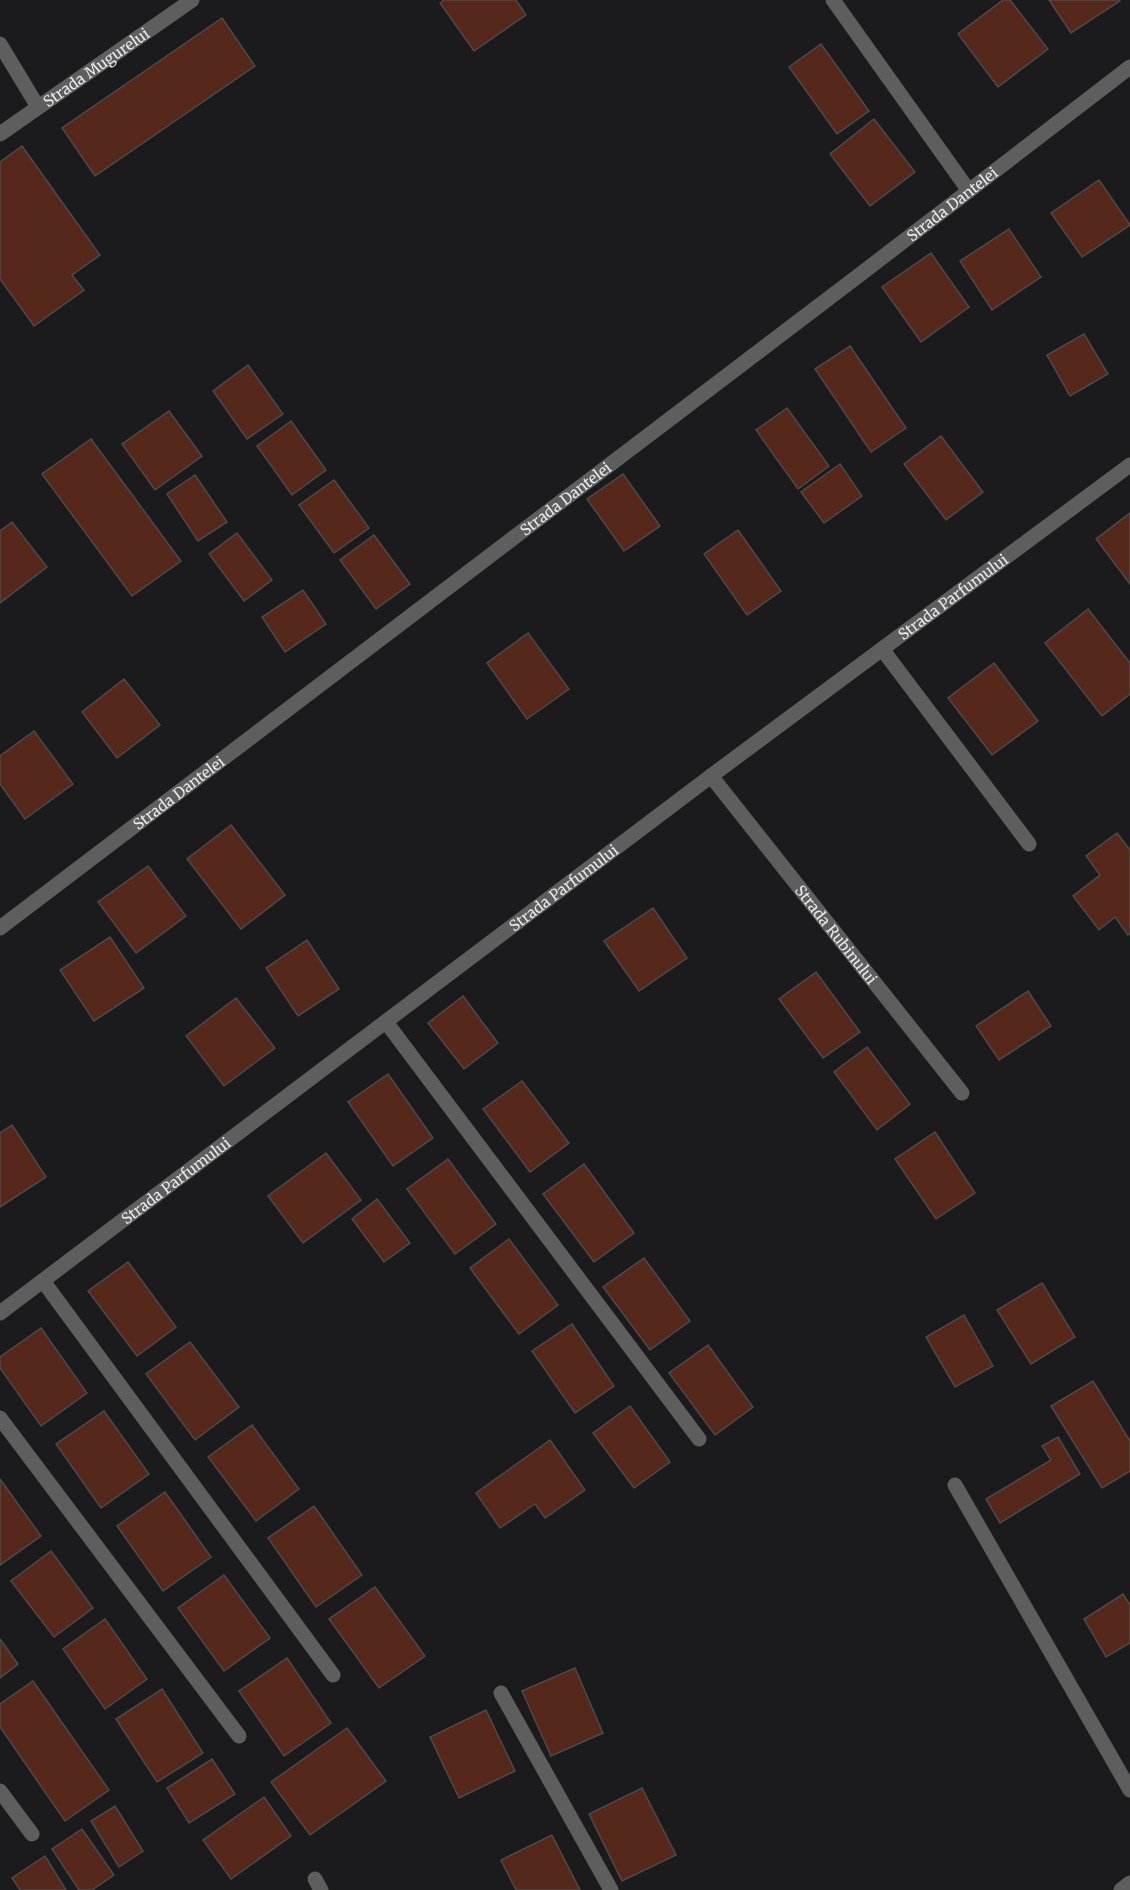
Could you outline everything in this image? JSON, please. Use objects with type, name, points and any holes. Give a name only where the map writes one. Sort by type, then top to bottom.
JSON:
[{"type":"street","name":"Strada Mugurelui","points":[[0,134],[192,0]]},
{"type":"street","points":[[833,0],[969,191]]},
{"type":"street","points":[[0,44],[38,107]]},
{"type":"street","name":"Strada Dantelei","points":[[0,928],[1130,67]]},
{"type":"street","name":"Strada Parfumului","points":[[0,1313],[711,776],[1129,468]]},
{"type":"street","points":[[882,649],[1029,844]]},
{"type":"street","name":"Strada Rubinului","points":[[711,776],[962,1093]]},
{"type":"street","points":[[386,1022],[699,1439]]},
{"type":"street","points":[[43,1281],[333,1675]]},
{"type":"street","points":[[0,1418],[239,1736]]},
{"type":"street","points":[[955,1485],[1130,1790]]},
{"type":"street","points":[[501,1693],[611,1890]]},
{"type":"street","points":[[0,1791],[32,1834]]},
{"type":"street","points":[[1121,1890],[1130,1883]]},
{"type":"building","points":[[444,0],[516,0],[526,15],[474,51],[440,3]]},
{"type":"building","points":[[1003,0],[1010,0],[1048,49],[998,87],[958,34]]},
{"type":"building","points":[[1049,0],[1119,0],[1120,1],[1071,33]]},
{"type":"building","points":[[222,18],[255,66],[95,176],[62,128]]},
{"type":"building","points":[[821,44],[869,111],[837,134],[789,67]]},
{"type":"building","points":[[874,119],[915,172],[870,206],[830,154]]},
{"type":"building","points":[[22,146],[100,255],[72,275],[84,290],[34,326],[0,279],[0,162]]},
{"type":"building","points":[[1099,180],[1130,225],[1082,257],[1051,213]]},
{"type":"building","points":[[1009,229],[1041,277],[992,310],[960,261]]},
{"type":"building","points":[[931,253],[969,307],[921,342],[882,287]]},
{"type":"building","points":[[1084,334],[1108,374],[1070,396],[1047,355]]},
{"type":"building","points":[[850,346],[906,428],[871,452],[815,369]]},
{"type":"building","points":[[248,365],[283,414],[247,439],[213,391]]},
{"type":"building","points":[[787,408],[829,466],[798,489],[756,430]]},
{"type":"building","points":[[169,411],[202,456],[155,490],[122,444]]},
{"type":"building","points":[[291,421],[326,470],[292,495],[257,446]]},
{"type":"building","points":[[941,436],[983,492],[946,520],[904,464]]},
{"type":"building","points":[[91,439],[181,561],[132,596],[42,474]]},
{"type":"building","points":[[840,464],[862,496],[824,523],[801,492]]},
{"type":"building","points":[[623,474],[660,526],[624,551],[587,499]]},
{"type":"building","points":[[195,475],[227,522],[198,541],[167,494]]},
{"type":"building","points":[[334,480],[369,528],[334,553],[299,505]]},
{"type":"building","points":[[1130,513],[1130,584],[1096,539]]},
{"type":"building","points":[[12,522],[47,567],[0,603],[0,531]]},
{"type":"building","points":[[738,530],[781,591],[747,615],[704,554]]},
{"type":"building","points":[[237,533],[272,580],[244,601],[209,554]]},
{"type":"building","points":[[374,535],[410,584],[376,609],[340,560]]},
{"type":"building","points":[[303,590],[326,624],[285,652],[262,617]]},
{"type":"building","points":[[1088,609],[1130,663],[1130,694],[1102,716],[1045,643]]},
{"type":"building","points":[[528,633],[569,689],[527,719],[487,663]]},
{"type":"building","points":[[994,663],[1038,721],[992,755],[948,698]]},
{"type":"building","points":[[124,679],[160,725],[117,758],[82,712]]},
{"type":"building","points":[[34,731],[73,784],[25,819],[0,784],[0,756]]},
{"type":"building","points":[[231,825],[285,895],[241,929],[187,859]]},
{"type":"building","points":[[1117,833],[1130,850],[1130,934],[1128,935],[1115,917],[1099,930],[1073,896],[1100,875],[1086,856]]},
{"type":"building","points":[[148,866],[186,916],[136,953],[98,902]]},
{"type":"building","points":[[653,908],[687,958],[639,991],[604,941]]},
{"type":"building","points":[[110,937],[144,988],[94,1021],[60,970]]},
{"type":"building","points":[[307,940],[339,989],[298,1016],[266,968]]},
{"type":"building","points":[[816,972],[860,1032],[823,1058],[779,999]]},
{"type":"building","points":[[1028,991],[1051,1026],[999,1060],[976,1026]]},
{"type":"building","points":[[463,996],[498,1043],[464,1069],[428,1023]]},
{"type":"building","points":[[236,998],[275,1048],[224,1086],[186,1036]]},
{"type":"building","points":[[867,1047],[910,1104],[877,1130],[834,1072]]},
{"type":"building","points":[[388,1074],[433,1138],[393,1166],[348,1102]]},
{"type":"building","points":[[522,1081],[569,1143],[530,1172],[483,1109]]},
{"type":"building","points":[[12,1125],[46,1177],[0,1207],[0,1133]]},
{"type":"building","points":[[935,1132],[975,1193],[936,1219],[895,1159]]},
{"type":"building","points":[[326,1153],[361,1200],[303,1243],[268,1196]]},
{"type":"building","points":[[448,1159],[496,1224],[455,1254],[407,1189]]},
{"type":"building","points":[[584,1164],[634,1233],[594,1262],[543,1194]]},
{"type":"building","points":[[377,1199],[410,1243],[384,1262],[352,1219]]},
{"type":"building","points":[[509,1239],[558,1305],[519,1334],[470,1268]]},
{"type":"building","points":[[644,1258],[690,1321],[650,1350],[603,1287]]},
{"type":"building","points":[[128,1262],[176,1327],[137,1356],[88,1291]]},
{"type":"building","points":[[1042,1283],[1075,1337],[1031,1364],[997,1310]]},
{"type":"building","points":[[964,1315],[993,1366],[955,1387],[926,1337]]},
{"type":"building","points":[[572,1324],[614,1386],[575,1413],[532,1351]]},
{"type":"building","points":[[41,1328],[87,1393],[41,1426],[0,1368],[0,1357]]},
{"type":"building","points":[[190,1342],[239,1407],[195,1440],[146,1374]]},
{"type":"building","points":[[708,1345],[753,1407],[715,1435],[669,1373]]},
{"type":"building","points":[[1093,1381],[1130,1441],[1130,1471],[1102,1488],[1051,1406]]},
{"type":"building","points":[[630,1406],[670,1462],[634,1488],[593,1433]]},
{"type":"building","points":[[104,1411],[149,1474],[101,1508],[56,1444]]},
{"type":"building","points":[[252,1425],[299,1489],[256,1521],[208,1457]]},
{"type":"building","points":[[1058,1437],[1080,1474],[1000,1523],[986,1499],[1051,1460],[1042,1446]]},
{"type":"building","points":[[550,1440],[585,1490],[545,1518],[535,1504],[500,1528],[476,1493]]},
{"type":"building","points":[[0,1479],[41,1536],[0,1565]]},
{"type":"building","points":[[165,1492],[211,1557],[163,1591],[117,1526]]},
{"type":"building","points":[[314,1506],[362,1575],[316,1607],[268,1538]]},
{"type":"building","points":[[51,1551],[93,1608],[54,1637],[11,1581]]},
{"type":"building","points":[[224,1575],[270,1638],[224,1671],[178,1608]]},
{"type":"building","points":[[375,1587],[425,1656],[379,1688],[329,1619]]},
{"type":"building","points":[[1123,1594],[1130,1605],[1130,1643],[1106,1657],[1084,1619]]},
{"type":"building","points":[[105,1619],[147,1679],[105,1709],[63,1649]]},
{"type":"building","points":[[0,1639],[18,1664],[0,1678]]},
{"type":"building","points":[[287,1658],[331,1723],[284,1756],[239,1691]]},
{"type":"building","points":[[575,1668],[603,1733],[551,1756],[522,1691]]},
{"type":"building","points":[[33,1681],[109,1790],[65,1821],[0,1727],[0,1704]]},
{"type":"building","points":[[162,1689],[203,1753],[157,1782],[116,1719]]},
{"type":"building","points":[[486,1710],[515,1771],[459,1798],[430,1737]]},
{"type":"building","points":[[347,1728],[386,1781],[310,1835],[271,1782]]},
{"type":"building","points":[[212,1759],[235,1794],[189,1823],[167,1788]]},
{"type":"building","points":[[642,1788],[676,1855],[622,1881],[589,1814]]},
{"type":"building","points":[[264,1797],[291,1836],[231,1879],[203,1840]]},
{"type":"building","points":[[115,1806],[143,1851],[119,1867],[91,1821]]},
{"type":"building","points":[[82,1829],[114,1875],[92,1890],[79,1890],[52,1849]]},
{"type":"building","points":[[552,1835],[580,1890],[516,1890],[501,1860]]},
{"type":"building","points":[[45,1856],[66,1890],[20,1890],[12,1878]]}]
